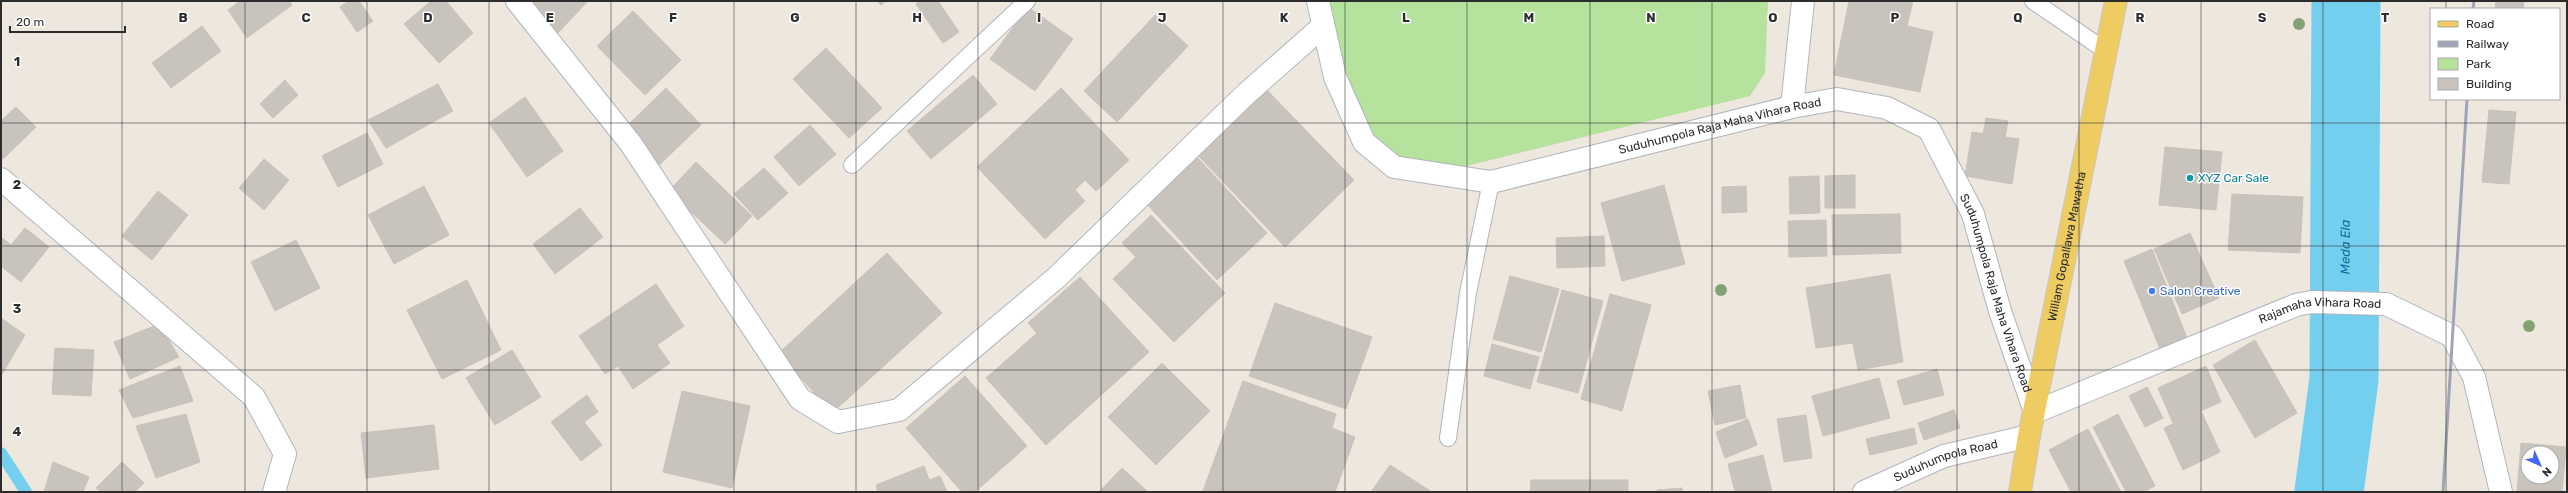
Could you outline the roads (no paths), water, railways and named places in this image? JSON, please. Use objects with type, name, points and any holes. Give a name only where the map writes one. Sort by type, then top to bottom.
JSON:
[{"type":"main road","name":"William Gopallawa Mawatha","points":[[2020,492],[2029,436],[2116,1]]},
{"type":"street","points":[[517,1],[631,144],[800,399],[838,422],[899,410],[1056,278],[1246,94],[1323,26]]},
{"type":"street","name":"Suduhumpola Raja Maha Vihara Road","points":[[1318,1],[1335,77],[1364,142],[1394,167],[1491,182],[1792,107],[1837,99],[1887,108],[1929,129],[1973,214],[2000,311],[2034,412]]},
{"type":"street","points":[[1792,107],[1803,1]]},
{"type":"street","points":[[1,179],[254,397],[285,454],[274,492]]},
{"type":"street","name":"Rajamaha Vihara Road","points":[[2034,412],[2296,305],[2312,302],[2386,304],[2452,336],[2474,377],[2501,492]]},
{"type":"street","name":"Suduhumpola Road","points":[[1864,492],[1944,456],[2029,436]]},
{"type":"lane","points":[[852,165],[1027,1]]},
{"type":"lane","points":[[2033,1],[2106,51]]},
{"type":"lane","points":[[1448,438],[1468,293],[1491,182]]},
{"type":"waterway","name":"Meda Ela","points":[[2329,492],[2344,379],[2346,1]]},
{"type":"waterway","points":[[1,453],[26,492]]},
{"type":"railway","points":[[2473,8],[2474,1]]},
{"type":"railway","points":[[2443,492],[2467,100]]},
{"type":"place","name":"XYZ Car Sale","points":[[2190,178]]},
{"type":"place","name":"Salon Creative","points":[[2152,291]]}]
